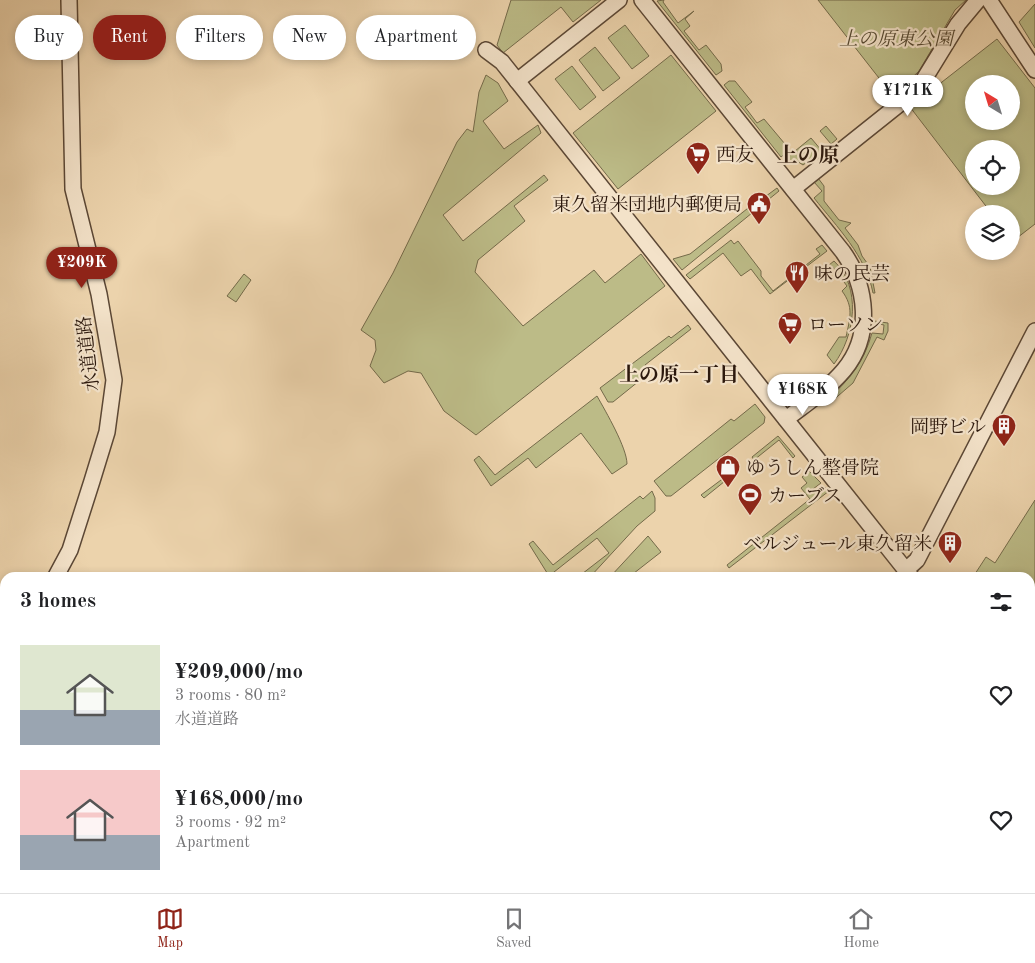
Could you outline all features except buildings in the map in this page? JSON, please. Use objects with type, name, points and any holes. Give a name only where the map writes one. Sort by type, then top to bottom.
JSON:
[{"type":"street","name":"水道道路","points":[[58,572],[70,550],[107,432],[114,380],[101,303],[73,189],[69,0]]},
{"type":"street","points":[[517,81],[619,0]]},
{"type":"street","points":[[642,0],[848,260],[863,296],[862,334],[846,368],[835,380],[786,419]]},
{"type":"street","points":[[793,189],[902,102],[923,81],[954,32],[978,0]]},
{"type":"street","points":[[989,0],[1035,70]]},
{"type":"street","points":[[486,50],[498,57],[907,572]]},
{"type":"street","points":[[910,572],[1035,331]]},
{"type":"green space","points":[[511,0],[601,0],[573,22],[561,7],[503,53],[497,45]]},
{"type":"green space","points":[[664,0],[663,2],[678,23],[694,11],[685,19],[690,26],[684,31],[699,50],[706,45],[721,64],[722,71],[716,75],[657,1]]},
{"type":"green space","name":"上の原東公園","points":[[818,0],[966,0],[955,10],[919,71],[893,96]]},
{"type":"green space","points":[[1035,4],[1035,48],[1019,22]]},
{"type":"green space","points":[[625,25],[649,56],[632,69],[608,38]]},
{"type":"green space","points":[[997,39],[1035,88],[1035,224],[1020,236],[1020,205],[985,205],[977,195],[1020,195],[1020,140],[965,140],[965,179],[910,107]]},
{"type":"green space","points":[[595,47],[620,78],[603,91],[579,60]]},
{"type":"green space","points":[[671,55],[716,111],[618,189],[573,133]]},
{"type":"green space","points":[[572,66],[596,97],[580,110],[555,79]]},
{"type":"green space","points":[[486,75],[498,83],[508,101],[483,121],[504,149],[538,125],[541,133],[443,215],[463,241],[544,175],[548,180],[514,206],[525,221],[478,260],[475,272],[523,326],[594,270],[605,283],[641,254],[665,286],[476,435],[444,411],[421,373],[408,371],[384,383],[370,366],[376,350],[375,340],[361,330],[393,273],[457,142],[467,129],[473,132],[479,92]]},
{"type":"green space","points":[[729,81],[735,81],[752,102],[745,107],[757,123],[764,119],[790,150],[781,157],[724,85]]},
{"type":"green space","points":[[826,126],[837,139],[831,144],[820,131]]},
{"type":"green space","points":[[811,138],[822,151],[803,165],[797,161],[786,163],[784,160]]},
{"type":"green space","points":[[818,178],[824,186],[824,201],[839,220],[851,223],[845,228],[858,245],[862,256],[870,267],[875,293],[873,293],[864,267],[850,242],[814,198],[822,191],[814,182]]},
{"type":"green space","points":[[777,188],[779,191],[682,270],[673,259],[690,254],[757,201]]},
{"type":"green space","points":[[731,240],[734,244],[738,241],[761,271],[761,276],[773,291],[820,254],[816,249],[822,245],[827,251],[770,294],[751,269],[741,276],[723,253],[690,279],[686,275]]},
{"type":"green space","points":[[834,261],[843,272],[849,284],[852,312],[847,340],[834,364],[827,355],[839,337],[846,337],[850,308],[842,291],[847,286],[832,266],[825,271],[824,269]]},
{"type":"green space","points":[[244,274],[251,280],[236,302],[227,296]]},
{"type":"green space","points":[[874,321],[888,323],[888,331],[884,340],[877,337],[853,383],[831,402],[828,399],[849,377],[865,353],[872,333],[883,334],[884,325],[874,323]]},
{"type":"green space","points":[[688,325],[691,329],[645,365],[649,373],[613,402],[608,402],[600,388],[669,336],[671,338]]},
{"type":"green space","points":[[597,396],[624,449],[627,464],[612,474],[581,433],[536,468],[528,458],[491,486],[474,460],[479,456],[495,475]]},
{"type":"green space","points":[[755,404],[765,417],[764,423],[671,496],[666,496],[654,481],[731,419],[734,421]]},
{"type":"green space","points":[[778,436],[795,456],[793,458],[779,440],[754,460],[752,457]]},
{"type":"green space","points":[[733,471],[735,473],[704,498],[701,495]]},
{"type":"green space","points":[[809,471],[821,483],[813,489],[816,493],[825,487],[829,491],[729,568],[727,565],[810,499],[801,488],[807,483],[802,477]]},
{"type":"green space","points":[[652,491],[655,498],[655,511],[637,526],[595,572],[584,572],[609,553],[597,538],[554,572],[546,572],[529,544],[533,541],[553,565],[640,496],[643,499]]},
{"type":"green space","points":[[1035,500],[1035,572],[976,572],[986,557],[995,563]]},
{"type":"green space","points":[[648,536],[661,552],[635,572],[615,572]]},
{"type":"place","name":"西友","points":[[698,175]]},
{"type":"place","name":"東久留米団地内郵便局","points":[[759,225]]},
{"type":"place","name":"味の民芸","points":[[797,294]]},
{"type":"place","name":"ローソン","points":[[790,345]]},
{"type":"place","name":"岡野ビル","points":[[1004,447]]},
{"type":"place","name":"ゆうしん整骨院","points":[[728,488]]},
{"type":"place","name":"カーブス","points":[[750,516]]},
{"type":"place","name":"ベルジュール東久留米","points":[[950,564]]},
{"type":"district","name":"上の原","points":[[808,155]]},
{"type":"district","name":"上の原一丁目","points":[[679,374]]}]
